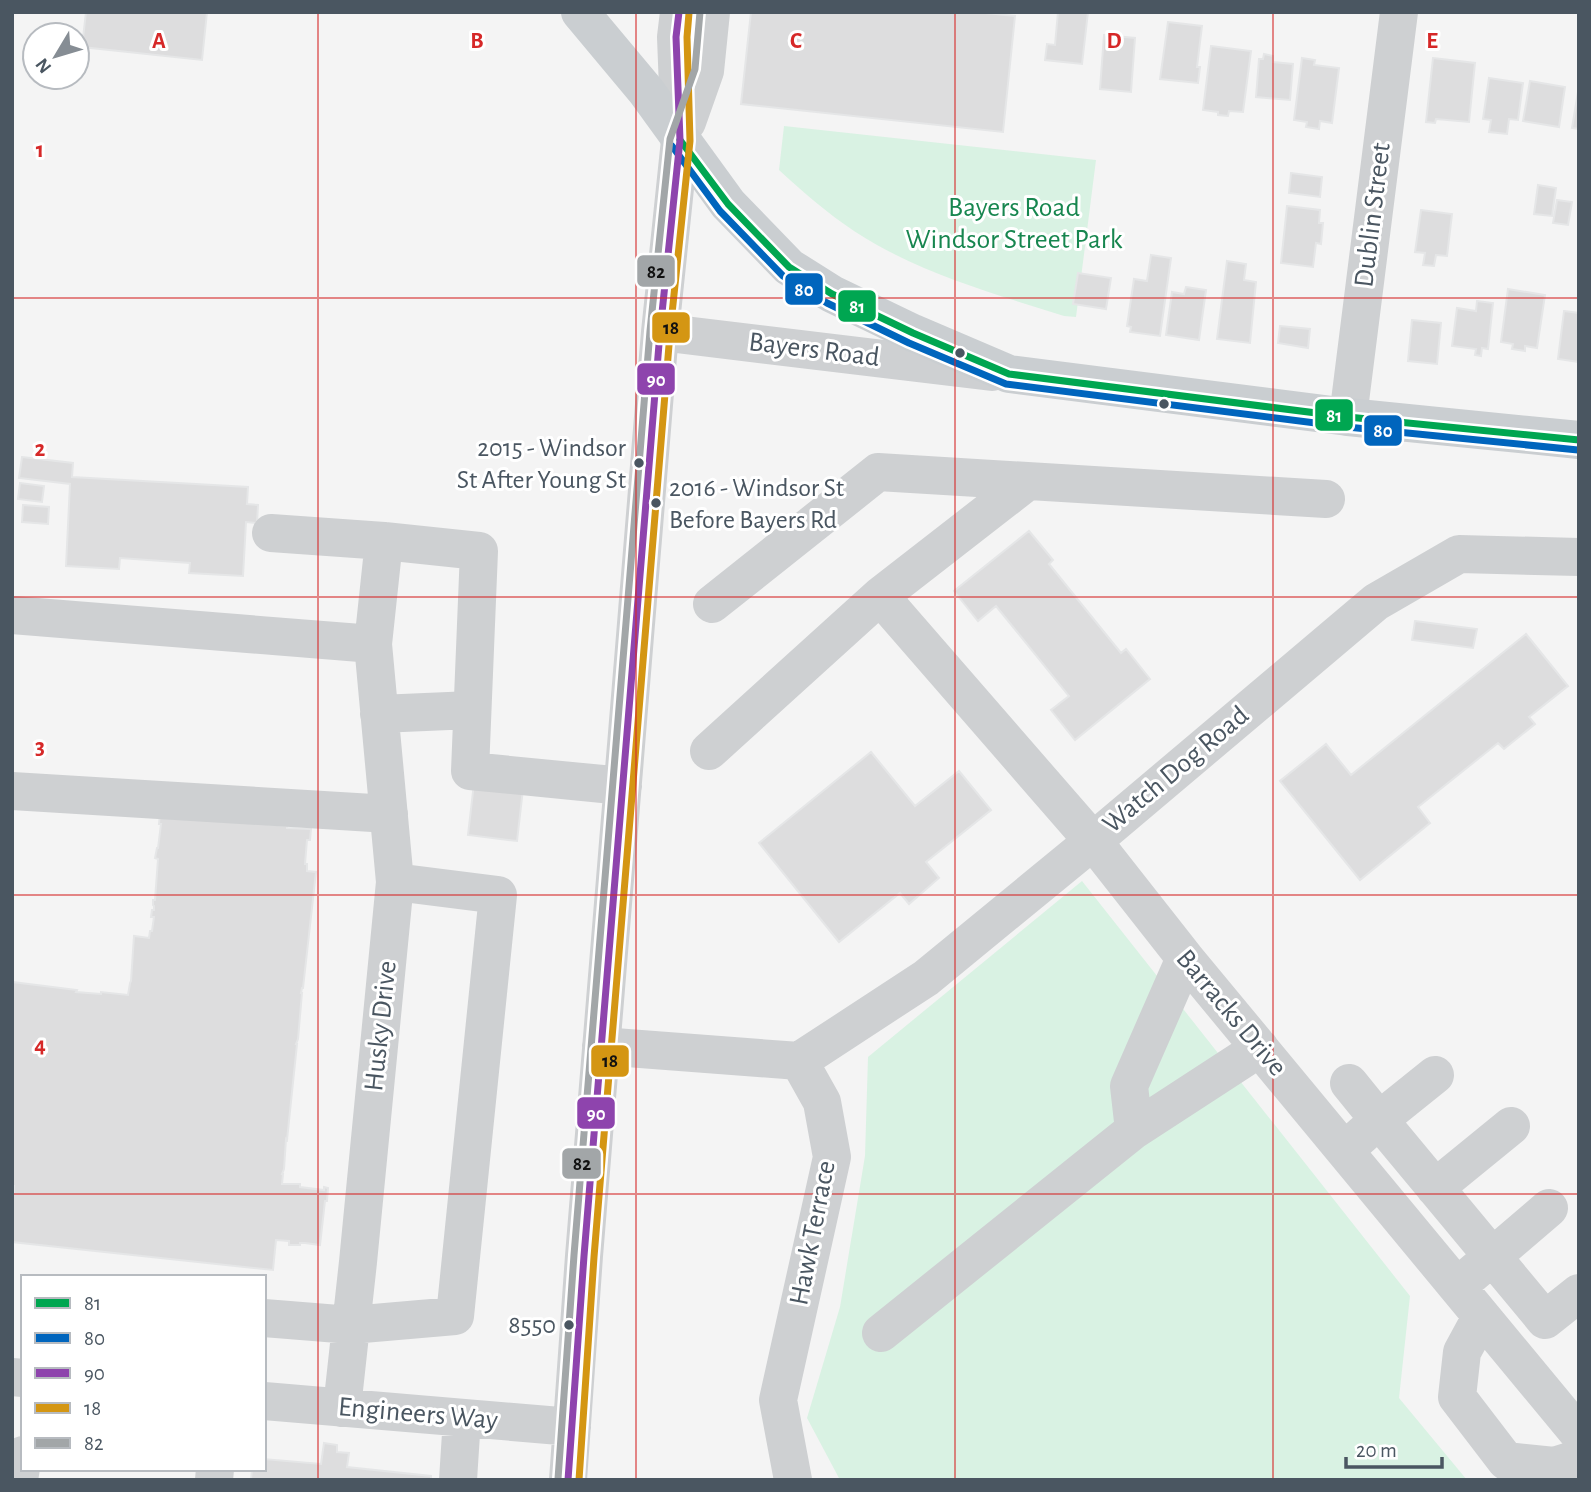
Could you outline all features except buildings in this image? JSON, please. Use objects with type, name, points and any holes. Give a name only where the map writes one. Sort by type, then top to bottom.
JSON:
[{"type":"main road","name":"Bayers Road","points":[[580,12],[646,91],[728,204],[789,267],[832,294],[913,333],[1009,374],[1348,417],[1579,440]]},
{"type":"street","points":[[568,1480],[660,332],[680,140],[676,37],[678,12]]},
{"type":"street","points":[[680,140],[705,71],[711,12]]},
{"type":"street","name":"Dublin Street","points":[[1348,417],[1399,12]]},
{"type":"street","name":"Bayers Road","points":[[660,332],[1009,374]]},
{"type":"street","points":[[712,604],[877,472],[1326,499]]},
{"type":"street","points":[[709,751],[880,596],[1028,481]]},
{"type":"street","points":[[271,533],[479,551],[470,771],[623,786]]},
{"type":"street","name":"Husky Drive","points":[[342,1408],[395,882],[373,644],[384,541]]},
{"type":"street","name":"Watch Dog Road","points":[[799,1061],[926,978],[1376,602],[1459,554],[1579,556]]},
{"type":"street","name":"Barracks Drive","points":[[880,596],[1093,841],[1185,958],[1576,1433]]},
{"type":"street","points":[[12,615],[373,644]]},
{"type":"street","points":[[379,714],[472,710]]},
{"type":"street","points":[[12,791],[388,814]]},
{"type":"street","points":[[266,1318],[351,1325],[455,1317],[498,895],[395,882]]},
{"type":"street","points":[[1134,1130],[1129,1086],[1185,958]]},
{"type":"street","points":[[601,1046],[799,1061]]},
{"type":"street","points":[[881,1333],[1134,1130],[1260,1048]]},
{"type":"street","name":"Hawk Terrace","points":[[793,1480],[778,1400],[832,1157],[822,1102],[799,1061]]},
{"type":"street","points":[[1345,1150],[1435,1074]]},
{"type":"street","points":[[1349,1083],[1545,1320],[1579,1293]]},
{"type":"street","points":[[1435,1188],[1511,1126]]},
{"type":"street","points":[[1458,1287],[1549,1208]]},
{"type":"street","points":[[1481,1317],[1462,1352],[1457,1397],[1506,1461],[1554,1466],[1576,1433]]},
{"type":"street","name":"Engineers Way","points":[[266,1401],[572,1427]]},
{"type":"street","points":[[458,1480],[462,1418]]},
{"type":"green space","name":"Bayers Road Windsor Street Park","points":[[784,126],[1096,160],[1076,317],[1064,316],[956,281],[904,259],[854,231],[815,202],[779,170]]},
{"type":"green space","points":[[1082,881],[1410,1296],[1399,1398],[1467,1480],[840,1480],[807,1418],[840,1307],[865,1156],[868,1057]]},
{"type":"transit line","name":"90","points":[[568,1480],[660,332],[680,140],[676,37],[679,12]]},
{"type":"transit line","name":"82","points":[[558,1479],[650,331],[670,139],[695,69],[700,12]]},
{"type":"transit line","name":"18","points":[[579,1480],[594,1257],[670,333],[690,141],[687,37],[689,13]]},
{"type":"transit line","name":"81","points":[[680,140],[728,204],[789,267],[832,294],[913,333],[1009,374],[1348,417],[1579,440]]},
{"type":"transit line","name":"80","points":[[672,146],[720,211],[783,276],[827,303],[909,343],[1006,384],[1347,427],[1578,450]]},
{"type":"place","name":"2015 - Windsor St After Young St","points":[[639,463]]},
{"type":"place","name":"2016 - Windsor St Before Bayers Rd","points":[[656,503]]},
{"type":"place","name":"8550","points":[[569,1325]]}]
